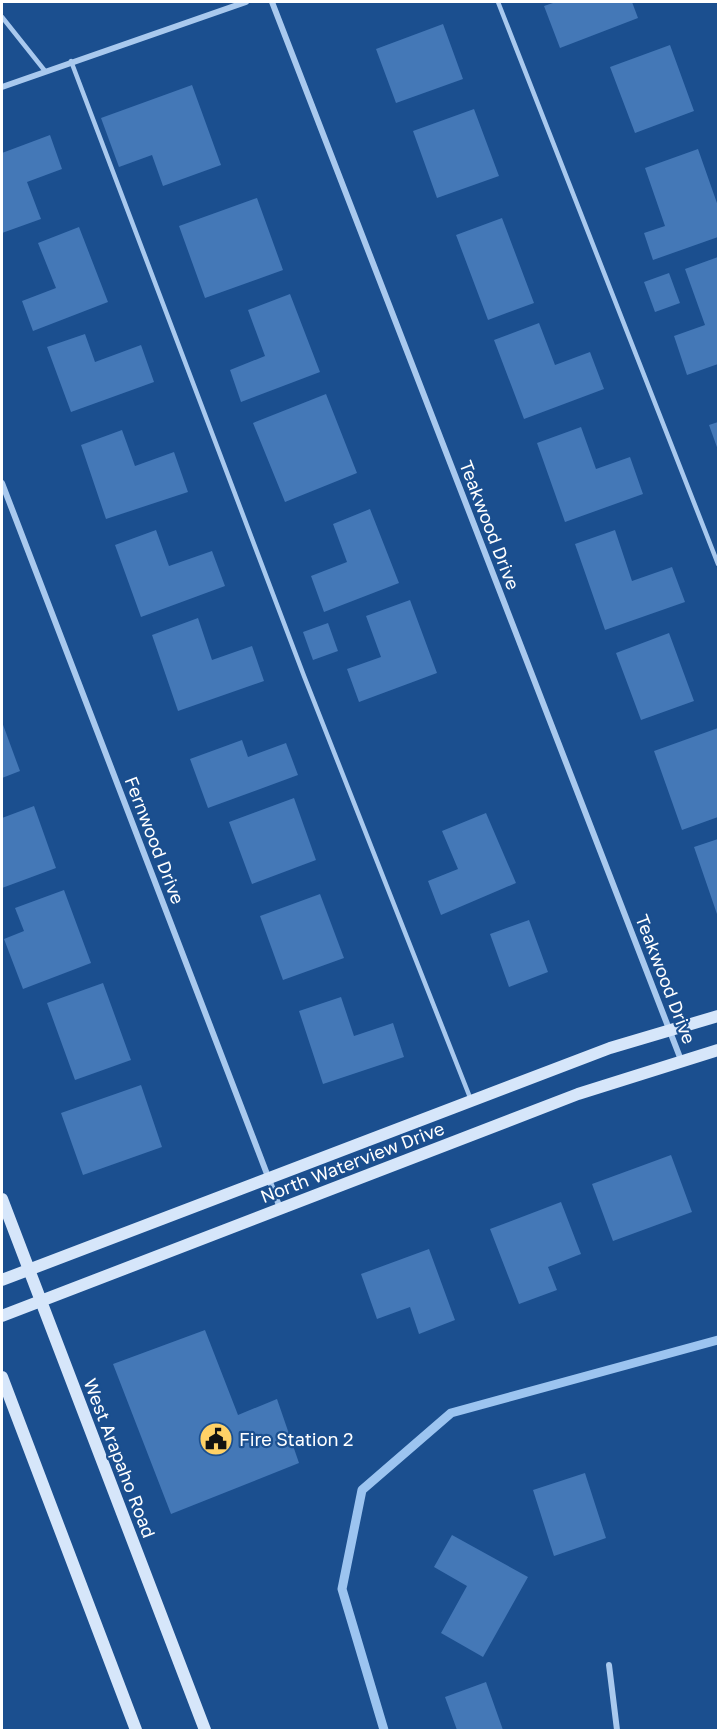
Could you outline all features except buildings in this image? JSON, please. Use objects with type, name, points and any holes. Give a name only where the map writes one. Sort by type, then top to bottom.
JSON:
[{"type":"street","points":[[2,87],[246,2]]},
{"type":"street","name":"Teakwood Drive","points":[[272,2],[681,1060]]},
{"type":"street","name":"Fernwood Drive","points":[[2,483],[280,1208]]},
{"type":"street","name":"North Waterview Drive","points":[[2,1281],[610,1048],[718,1016]]},
{"type":"street","name":"North Waterview Drive","points":[[2,1316],[578,1094],[718,1050]]},
{"type":"street","name":"West Arapaho Road","points":[[2,1199],[205,1731]]},
{"type":"street","points":[[2,1377],[136,1731]]},
{"type":"street","points":[[609,1665],[616,1731]]},
{"type":"lane","points":[[498,2],[718,564]]},
{"type":"lane","points":[[2,17],[45,71]]},
{"type":"lane","points":[[71,62],[303,676],[471,1100]]},
{"type":"waterway","points":[[384,1730],[342,1589],[362,1490],[451,1413],[718,1340]]},
{"type":"place","name":"Fire Station 2","points":[[216,1439]]}]
